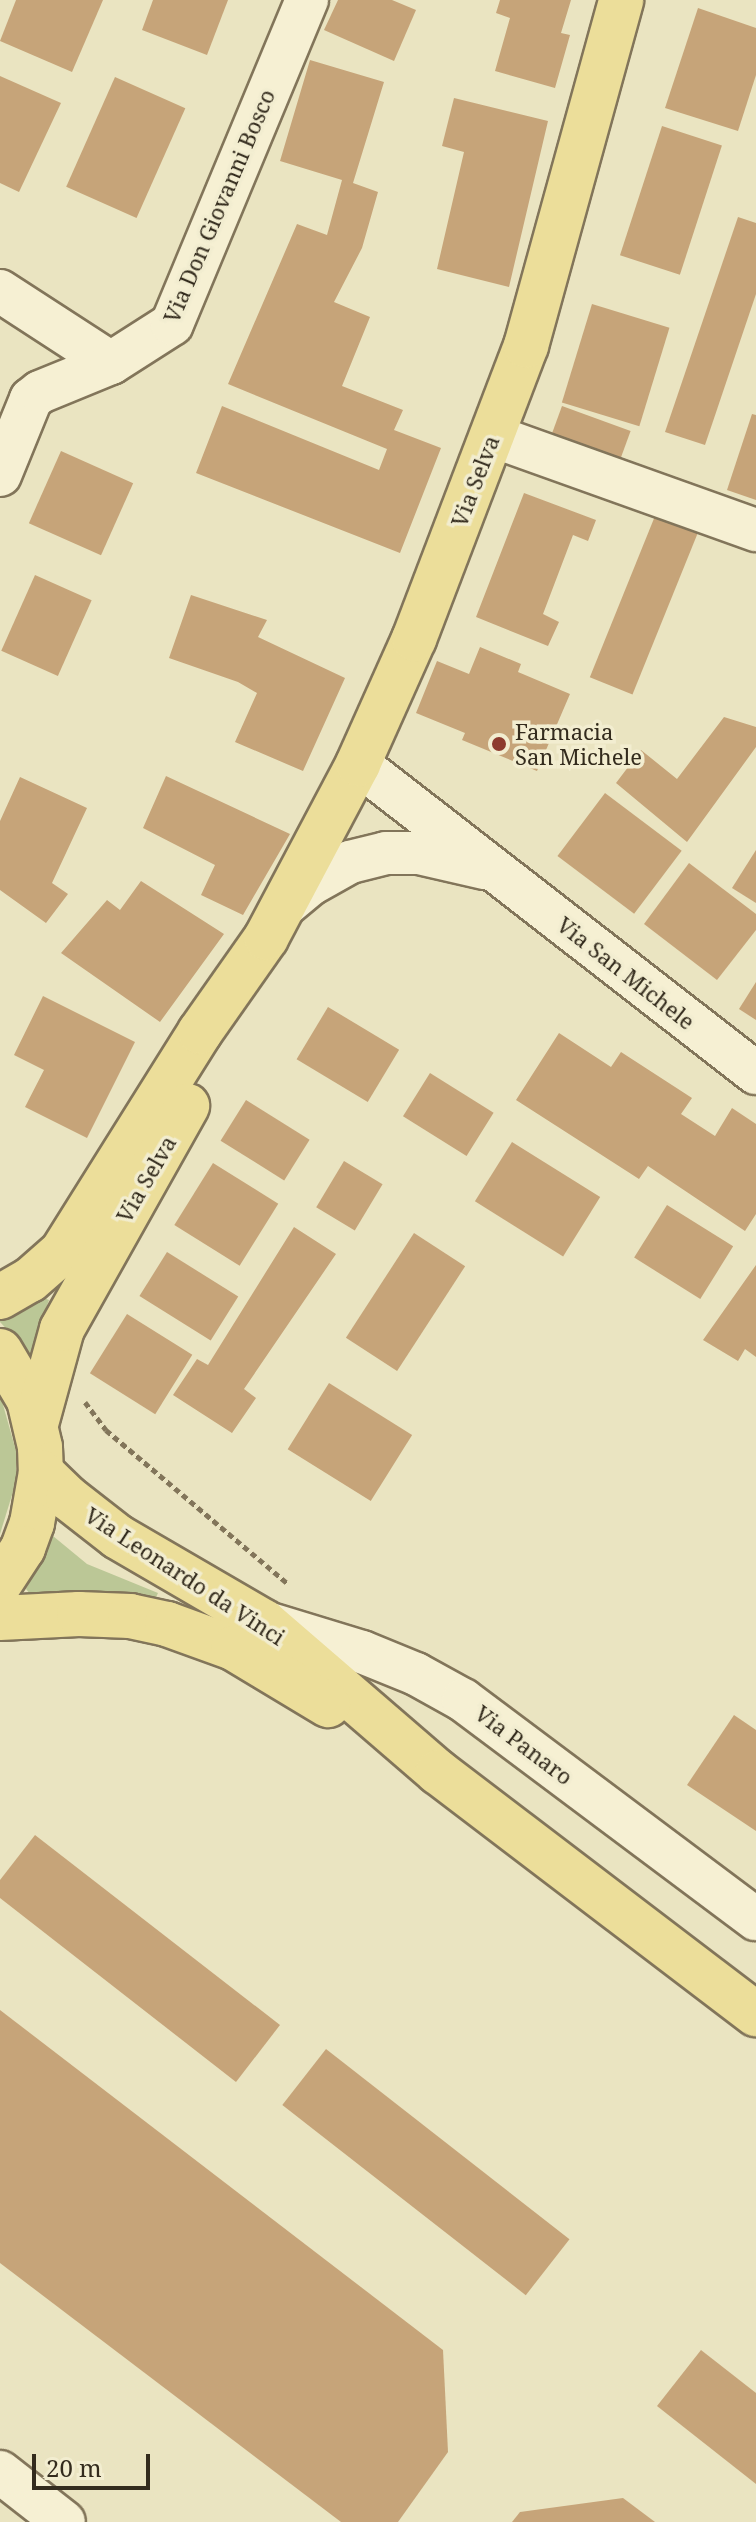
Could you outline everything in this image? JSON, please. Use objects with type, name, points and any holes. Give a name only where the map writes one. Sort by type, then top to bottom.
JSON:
[{"type":"main road","name":"Via Selva","points":[[36,1424],[62,1329],[225,1039],[274,923],[358,764],[414,639],[526,346],[621,0]]},
{"type":"main road","name":"Via Selva","points":[[0,1297],[30,1280],[62,1252],[200,1032],[274,923]]},
{"type":"main road","points":[[0,1351],[19,1378],[36,1424],[41,1472],[32,1523],[23,1548],[0,1583]]},
{"type":"main road","name":"Via Leonardo da Vinci","points":[[41,1472],[68,1498],[118,1537],[264,1622],[438,1772],[753,2013]]},
{"type":"main road","name":"Via Leonardo da Vinci","points":[[0,1618],[79,1614],[130,1616],[180,1628],[233,1648],[438,1772]]},
{"type":"street","name":"Via Don Giovanni Bosco","points":[[0,475],[31,399],[40,392],[111,363],[172,324],[307,0]]},
{"type":"street","points":[[0,291],[111,363]]},
{"type":"street","points":[[493,436],[756,530]]},
{"type":"street","name":"Via San Michele","points":[[358,764],[756,1073]]},
{"type":"street","name":"Via San Michele","points":[[274,923],[311,884],[350,862],[386,853],[419,853],[497,873]]},
{"type":"street","name":"Via Panaro","points":[[264,1622],[362,1652],[416,1674],[463,1700],[756,1919]]},
{"type":"street","points":[[0,2472],[64,2522]]},
{"type":"path","points":[[83,1399],[106,1430],[298,1592]]},
{"type":"green space","points":[[39,1296],[49,1300],[30,1354],[0,1322],[0,1315]]},
{"type":"green space","points":[[0,1394],[16,1451],[16,1482],[0,1534]]},
{"type":"green space","points":[[53,1536],[87,1564],[158,1593],[152,1606],[34,1599],[26,1589]]},
{"type":"building","points":[[16,0],[103,0],[72,72],[0,41]]},
{"type":"building","points":[[153,0],[228,0],[207,55],[142,30]]},
{"type":"building","points":[[338,0],[392,0],[416,10],[394,61],[324,30]]},
{"type":"building","points":[[500,0],[571,0],[561,33],[570,35],[555,88],[495,71],[510,18],[496,13]]},
{"type":"building","points":[[698,8],[756,28],[756,75],[738,131],[665,108]]},
{"type":"building","points":[[310,60],[384,82],[353,183],[378,192],[362,248],[334,302],[370,317],[342,386],[403,410],[394,430],[441,448],[400,553],[196,473],[222,406],[379,470],[387,449],[228,384],[297,224],[327,235],[342,180],[280,161]]},
{"type":"building","points":[[0,76],[61,103],[19,192],[0,183]]},
{"type":"building","points":[[115,77],[185,108],[137,218],[66,187]]},
{"type":"building","points":[[454,98],[548,121],[509,287],[437,269],[464,152],[442,146]]},
{"type":"building","points":[[662,126],[722,145],[680,275],[620,255]]},
{"type":"building","points":[[738,217],[756,223],[756,294],[705,445],[665,432]]},
{"type":"building","points":[[592,304],[669,328],[639,426],[562,402]]},
{"type":"building","points":[[562,406],[631,431],[615,473],[547,448]]},
{"type":"building","points":[[752,414],[756,415],[756,500],[727,490]]},
{"type":"building","points":[[61,451],[133,483],[101,555],[29,523]]},
{"type":"building","points":[[524,493],[596,520],[588,541],[573,535],[543,614],[559,622],[548,646],[476,617]]},
{"type":"building","points":[[655,516],[698,533],[632,695],[590,677]]},
{"type":"building","points":[[35,575],[92,600],[58,676],[1,651]]},
{"type":"building","points":[[191,595],[267,620],[258,637],[345,678],[303,771],[235,742],[257,693],[238,682],[169,658]]},
{"type":"building","points":[[480,647],[521,664],[518,672],[570,694],[537,771],[462,740],[465,733],[416,713],[437,661],[469,674]]},
{"type":"building","points":[[724,717],[756,727],[756,747],[687,842],[616,783],[641,750],[677,779]]},
{"type":"building","points":[[166,776],[290,834],[243,915],[201,895],[215,865],[143,828]]},
{"type":"building","points":[[20,777],[87,808],[52,883],[68,894],[46,923],[0,890],[0,821]]},
{"type":"building","points":[[605,793],[682,851],[634,914],[557,856]]},
{"type":"building","points":[[756,850],[756,903],[732,888]]},
{"type":"building","points":[[689,863],[756,914],[756,930],[717,980],[644,924]]},
{"type":"building","points":[[141,881],[224,934],[160,1022],[61,953],[107,900],[120,910]]},
{"type":"building","points":[[756,982],[756,1020],[739,1009]]},
{"type":"building","points":[[43,996],[135,1042],[87,1138],[25,1107],[44,1070],[14,1055]]},
{"type":"building","points":[[328,1007],[399,1050],[368,1102],[297,1059]]},
{"type":"building","points":[[559,1033],[611,1067],[621,1052],[692,1098],[681,1114],[715,1136],[732,1108],[756,1124],[756,1214],[745,1231],[648,1166],[639,1179],[516,1100]]},
{"type":"building","points":[[430,1073],[494,1113],[467,1156],[403,1116]]},
{"type":"building","points":[[246,1100],[310,1140],[284,1180],[221,1141]]},
{"type":"building","points":[[512,1142],[600,1197],[563,1256],[475,1201]]},
{"type":"building","points":[[344,1161],[383,1184],[355,1230],[316,1207]]},
{"type":"building","points":[[213,1163],[278,1204],[240,1266],[174,1225]]},
{"type":"building","points":[[667,1205],[733,1246],[700,1299],[634,1258]]},
{"type":"building","points":[[294,1227],[336,1254],[244,1389],[256,1398],[232,1433],[173,1395],[197,1359],[208,1365]]},
{"type":"building","points":[[414,1233],[465,1266],[397,1371],[346,1338]]},
{"type":"building","points":[[167,1252],[238,1297],[211,1341],[139,1296]]},
{"type":"building","points":[[756,1265],[756,1357],[745,1349],[738,1361],[703,1340]]},
{"type":"building","points":[[127,1314],[192,1355],[155,1414],[90,1373]]},
{"type":"building","points":[[329,1383],[412,1435],[371,1501],[288,1449]]},
{"type":"building","points":[[734,1715],[756,1730],[756,1831],[687,1785]]},
{"type":"building","points":[[35,1835],[280,2025],[236,2082],[0,1898],[0,1880]]},
{"type":"building","points":[[0,2010],[443,2350],[448,2452],[398,2522],[341,2522],[0,2263]]},
{"type":"building","points":[[326,2049],[569,2239],[526,2295],[282,2105]]},
{"type":"building","points":[[701,2350],[756,2393],[756,2484],[657,2406]]},
{"type":"building","points":[[623,2498],[655,2522],[512,2522],[520,2512]]},
{"type":"place","name":"Farmacia San Michele","points":[[499,744]]}]
